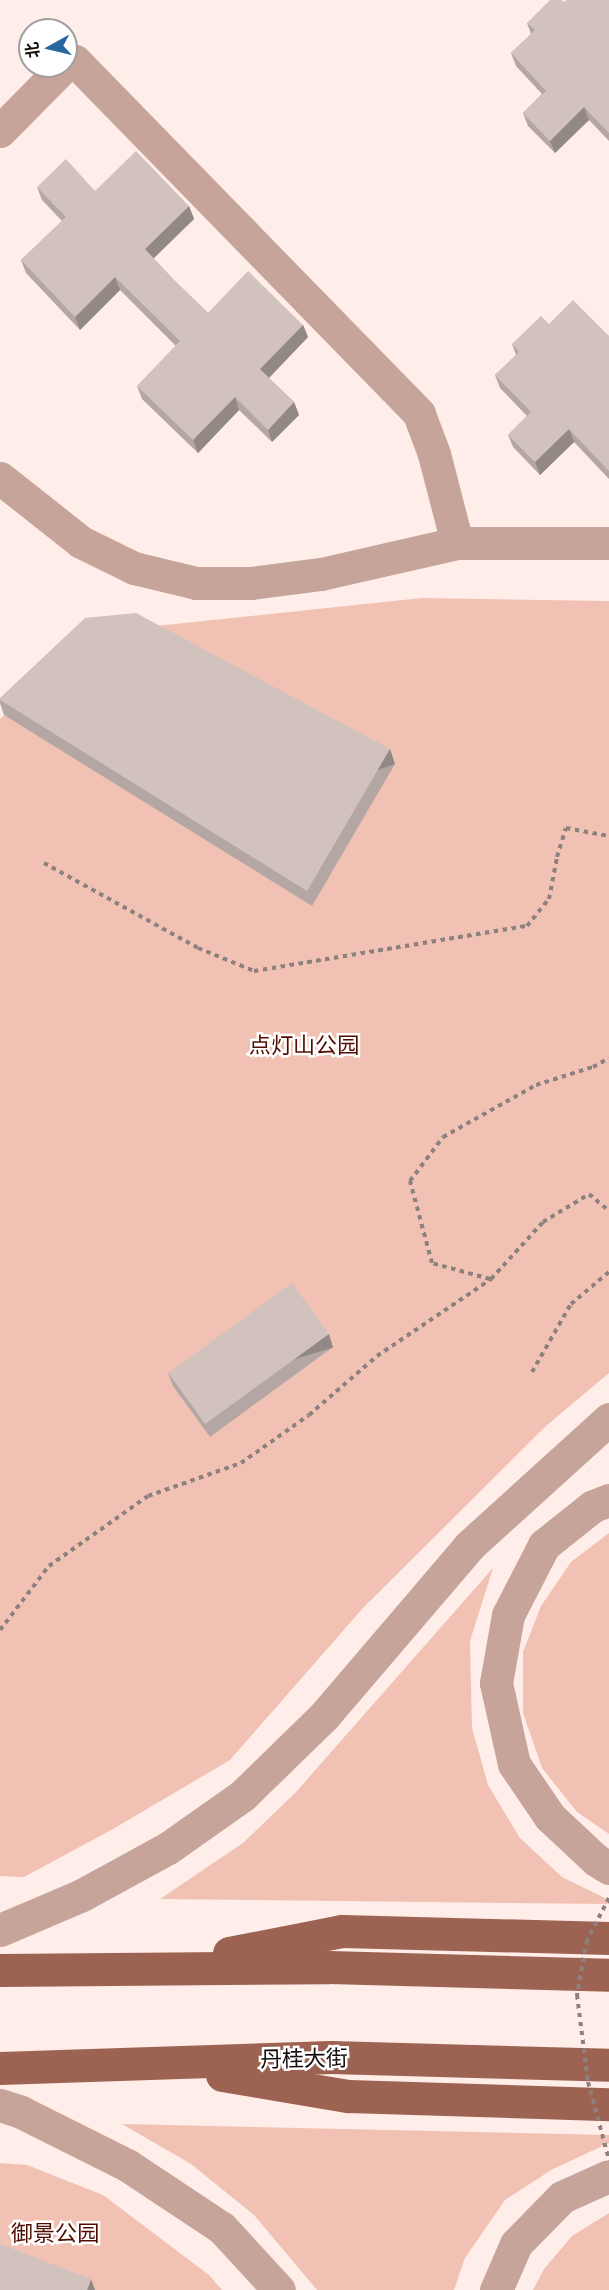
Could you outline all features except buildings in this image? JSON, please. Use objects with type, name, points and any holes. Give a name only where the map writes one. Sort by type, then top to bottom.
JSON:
[{"type":"main road","points":[[147,1969],[342,1931],[609,1938]]},
{"type":"main road","points":[[0,1970],[329,1967],[609,1975]]},
{"type":"main road","name":"丹桂大街","points":[[0,2068],[331,2057],[609,2065]]},
{"type":"main road","points":[[158,2064],[348,2096],[609,2104]]},
{"type":"street","points":[[78,64],[419,414],[434,454],[457,543]]},
{"type":"street","points":[[0,131],[52,78]]},
{"type":"street","points":[[0,479],[81,542],[134,568],[196,583],[251,583],[321,574],[457,543],[609,543]]},
{"type":"street","points":[[0,1930],[82,1895],[168,1848],[243,1795],[324,1716],[469,1546],[609,1419]]},
{"type":"street","points":[[609,1500],[593,1506],[544,1545],[508,1615],[496,1683],[514,1764],[550,1817],[596,1860],[609,1868]]},
{"type":"street","points":[[0,2105],[21,2112],[127,2165],[222,2228],[279,2290]]},
{"type":"street","points":[[496,2290],[516,2244],[562,2197],[609,2176]]},
{"type":"path","points":[[44,863],[198,948],[254,971],[527,926],[549,899],[557,857],[566,828],[609,836]]},
{"type":"path","points":[[491,1279],[432,1263],[410,1181],[443,1137],[537,1085],[593,1067],[609,1058]]},
{"type":"path","points":[[0,1630],[49,1566],[148,1496],[241,1463],[309,1415],[377,1356],[491,1279],[543,1222],[589,1194],[609,1211]]},
{"type":"path","points":[[532,1371],[571,1304],[609,1272]]},
{"type":"path","points":[[609,1898],[586,1940],[577,1995],[588,2082],[609,2160]]},
{"type":"green space","name":"点灯山公园","points":[[422,598],[609,601],[609,1373],[546,1426],[363,1608],[230,1760],[113,1829],[24,1877],[0,1876],[0,719],[90,633]]},
{"type":"green space","points":[[609,1533],[609,1834],[577,1812],[542,1768],[523,1713],[523,1652],[541,1606],[571,1562]]},
{"type":"green space","points":[[493,1568],[470,1641],[472,1728],[488,1785],[520,1838],[562,1877],[609,1900],[609,1904],[160,1899],[243,1843],[296,1792]]},
{"type":"green space","points":[[122,2124],[609,2135],[609,2143],[553,2169],[505,2200],[465,2258],[454,2290],[317,2290],[254,2215],[191,2164]]},
{"type":"green space","name":"御景公园","points":[[0,2163],[27,2165],[103,2195],[209,2275],[222,2290],[0,2290]]},
{"type":"green space","points":[[609,2213],[609,2290],[533,2290],[544,2269],[572,2236]]}]
